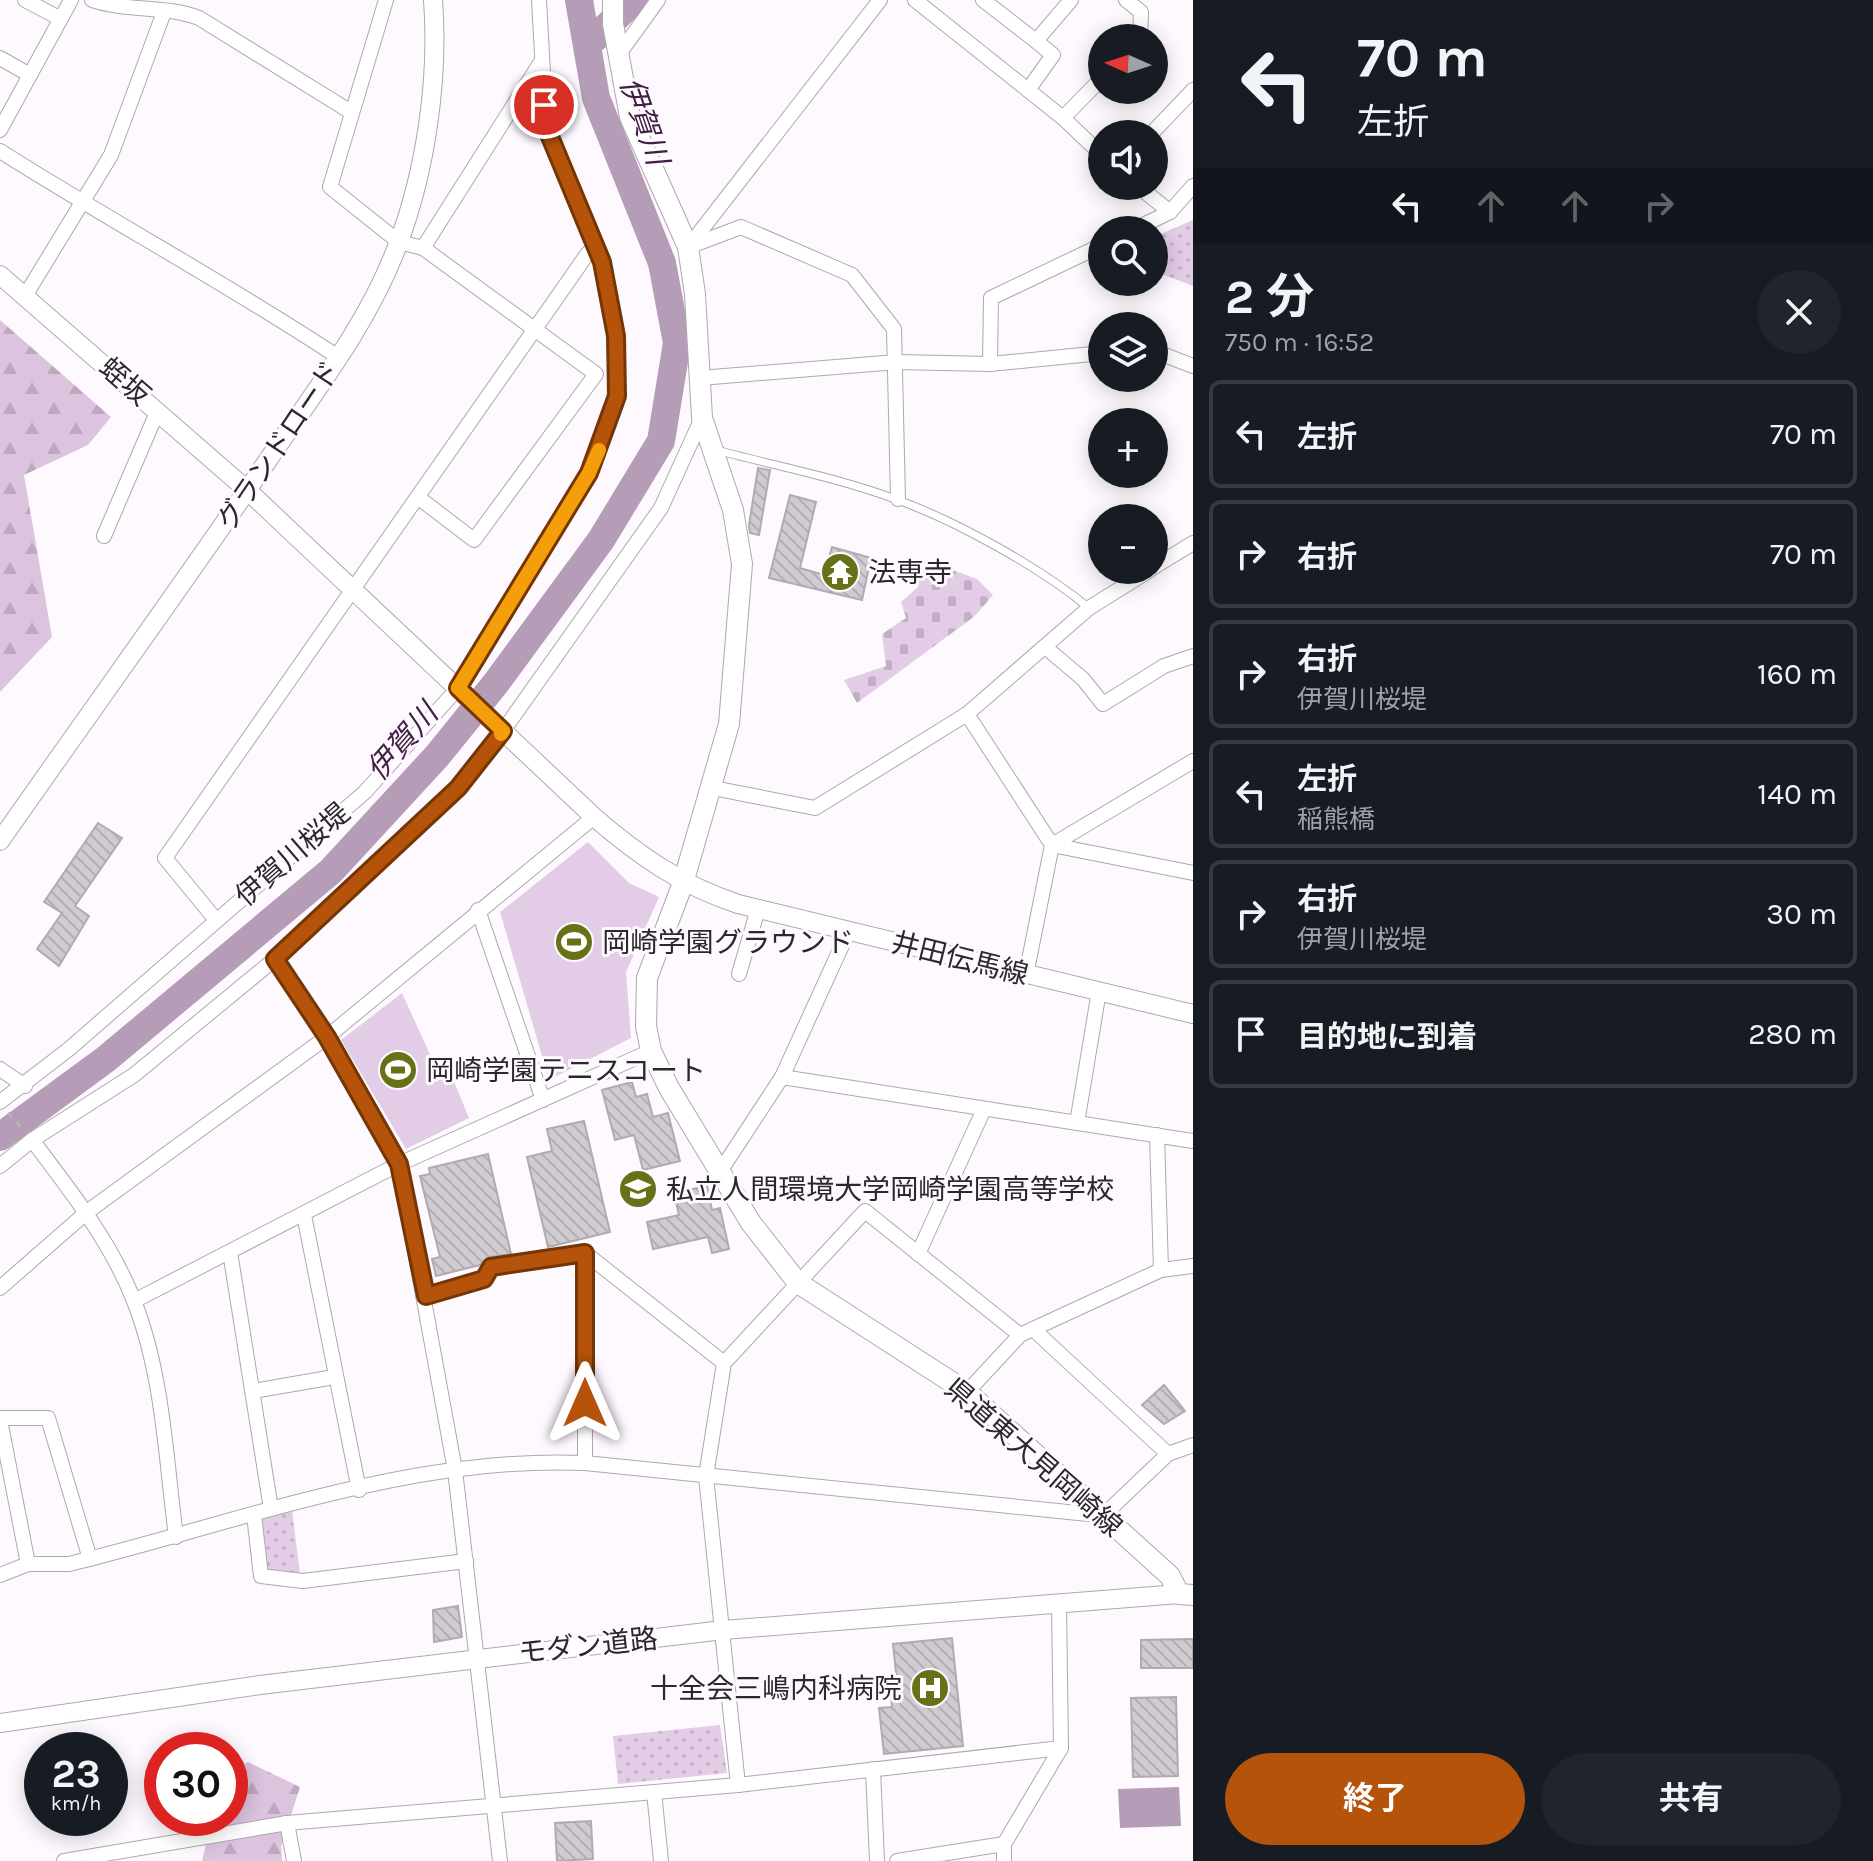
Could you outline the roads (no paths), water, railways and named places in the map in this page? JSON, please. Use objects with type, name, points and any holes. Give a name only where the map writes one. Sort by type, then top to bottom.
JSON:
[{"type":"main road","name":"県道東大見岡崎線","points":[[613,0],[630,117],[688,247],[702,418],[733,510],[742,564],[729,724],[713,788],[683,883],[647,978],[646,1026],[651,1051],[719,1173],[751,1223],[798,1283],[967,1392],[1186,1594]]},
{"type":"street","points":[[25,0],[61,19]]},
{"type":"street","points":[[0,130],[71,0]]},
{"type":"street","points":[[92,0],[185,13],[199,18],[351,112]]},
{"type":"street","points":[[386,0],[330,187],[399,242],[423,248],[535,326],[596,374],[474,540],[419,498]]},
{"type":"street","name":"グランドロード","points":[[0,841],[247,490],[375,297],[399,242],[426,138],[436,42],[433,0]]},
{"type":"street","name":"伊賀川桜堤","points":[[0,1103],[25,1086],[365,792],[458,688],[589,473],[617,396],[616,336],[602,262],[546,127],[539,0]]},
{"type":"street","points":[[619,54],[658,0]]},
{"type":"street","points":[[688,247],[880,0]]},
{"type":"street","points":[[915,0],[1063,118],[1088,142]]},
{"type":"street","points":[[983,0],[1053,55],[1028,90]]},
{"type":"street","points":[[1036,41],[1071,0]]},
{"type":"street","points":[[1126,0],[1141,12],[1141,24]]},
{"type":"street","points":[[25,296],[111,155],[164,12]]},
{"type":"street","points":[[0,58],[30,75]]},
{"type":"street","points":[[423,248],[541,61]]},
{"type":"street","points":[[1164,120],[1193,90]]},
{"type":"street","points":[[1063,118],[1088,92]]},
{"type":"street","points":[[0,151],[81,203],[191,263],[234,295],[338,357]]},
{"type":"street","points":[[1162,216],[1170,212],[1193,186]]},
{"type":"street","points":[[1155,200],[1170,212]]},
{"type":"street","points":[[688,247],[741,227],[852,275],[894,329],[898,499]]},
{"type":"street","points":[[990,364],[991,298],[1088,252]]},
{"type":"street","points":[[216,920],[165,858],[588,253]]},
{"type":"street","name":"蛭坂","points":[[0,275],[247,490],[458,688]]},
{"type":"street","points":[[700,378],[897,362],[990,364],[1088,354]]},
{"type":"street","points":[[1168,356],[1193,366]]},
{"type":"street","points":[[104,536],[158,410]]},
{"type":"street","points":[[0,1166],[32,1140],[134,1075],[275,959],[458,788],[503,731],[661,508],[702,418]]},
{"type":"street","points":[[1168,559],[1193,543]]},
{"type":"street","points":[[713,788],[815,808],[967,714],[1089,608],[1128,584]]},
{"type":"street","points":[[1045,647],[1083,679],[1103,704],[1164,666],[1193,656]]},
{"type":"street","name":"井田伝馬線","points":[[458,688],[594,817],[654,866],[683,883],[758,909],[1193,1014]]},
{"type":"street","points":[[967,714],[1052,845],[1026,975]]},
{"type":"street","points":[[1052,845],[1193,761]]},
{"type":"street","points":[[0,1288],[87,1212],[327,1037],[594,817]]},
{"type":"street","points":[[1052,845],[1193,873]]},
{"type":"street","points":[[739,974],[758,909]]},
{"type":"street","points":[[478,910],[543,1100]]},
{"type":"street","points":[[719,1173],[782,1077],[849,930]]},
{"type":"street","points":[[275,959],[327,1037],[399,1164],[426,1296],[455,1470],[500,1861]]},
{"type":"street","points":[[1077,1123],[1099,991]]},
{"type":"street","points":[[134,1301],[399,1164],[651,1051]]},
{"type":"street","points":[[0,1069],[25,1086]]},
{"type":"street","points":[[782,1077],[1193,1141]]},
{"type":"street","points":[[918,1254],[984,1109]]},
{"type":"street","points":[[1157,1135],[1161,1270]]},
{"type":"street","points":[[32,1140],[87,1212],[134,1301],[153,1369],[176,1537]]},
{"type":"street","points":[[738,1785],[706,1476],[724,1363],[865,1211],[918,1254],[1026,1332],[1168,1454]]},
{"type":"street","points":[[304,1215],[359,1490]]},
{"type":"street","points":[[230,1252],[271,1509]]},
{"type":"street","points":[[426,1296],[484,1279],[491,1267],[585,1253],[724,1363]]},
{"type":"street","points":[[585,1253],[585,1463]]},
{"type":"street","points":[[967,1392],[1026,1332],[1161,1270],[1193,1266]]},
{"type":"street","points":[[253,1391],[334,1377]]},
{"type":"street","points":[[28,1564],[0,1419],[48,1418],[90,1559]]},
{"type":"street","points":[[0,1575],[28,1564],[69,1564],[90,1559],[271,1509],[455,1470],[531,1460],[1098,1515],[1109,1510],[1168,1454],[1193,1445]]},
{"type":"street","points":[[254,1515],[261,1576],[303,1581],[466,1561]]},
{"type":"street","name":"モダン道路","points":[[0,1723],[477,1657],[723,1630],[1186,1594]]},
{"type":"street","points":[[1004,1861],[1004,1844],[1061,1748],[1059,1604]]},
{"type":"street","points":[[64,1861],[287,1823],[494,1808],[738,1785],[1061,1748]]},
{"type":"street","points":[[873,1769],[877,1861]]},
{"type":"street","points":[[654,1792],[661,1861]]},
{"type":"street","points":[[287,1823],[294,1861]]},
{"type":"street","points":[[897,1861],[1004,1844]]},
{"type":"lane","points":[[713,449],[898,499],[1065,587],[1089,608]]},
{"type":"waterway","name":"伊賀川","points":[[0,1137],[106,1059],[331,871],[437,756],[496,683],[601,540],[661,441],[677,343],[662,263],[596,98],[579,0]]},
{"type":"waterway","points":[[595,38],[634,0]]},
{"type":"place","name":"法専寺","points":[[840,572]]},
{"type":"place","name":"岡崎学園グラウンド","points":[[574,942]]},
{"type":"place","name":"岡崎学園テニスコート","points":[[398,1070]]},
{"type":"place","name":"私立人間環境大学岡崎学園高等学校","points":[[638,1189]]},
{"type":"place","name":"十全会三嶋内科病院","points":[[930,1688]]}]
